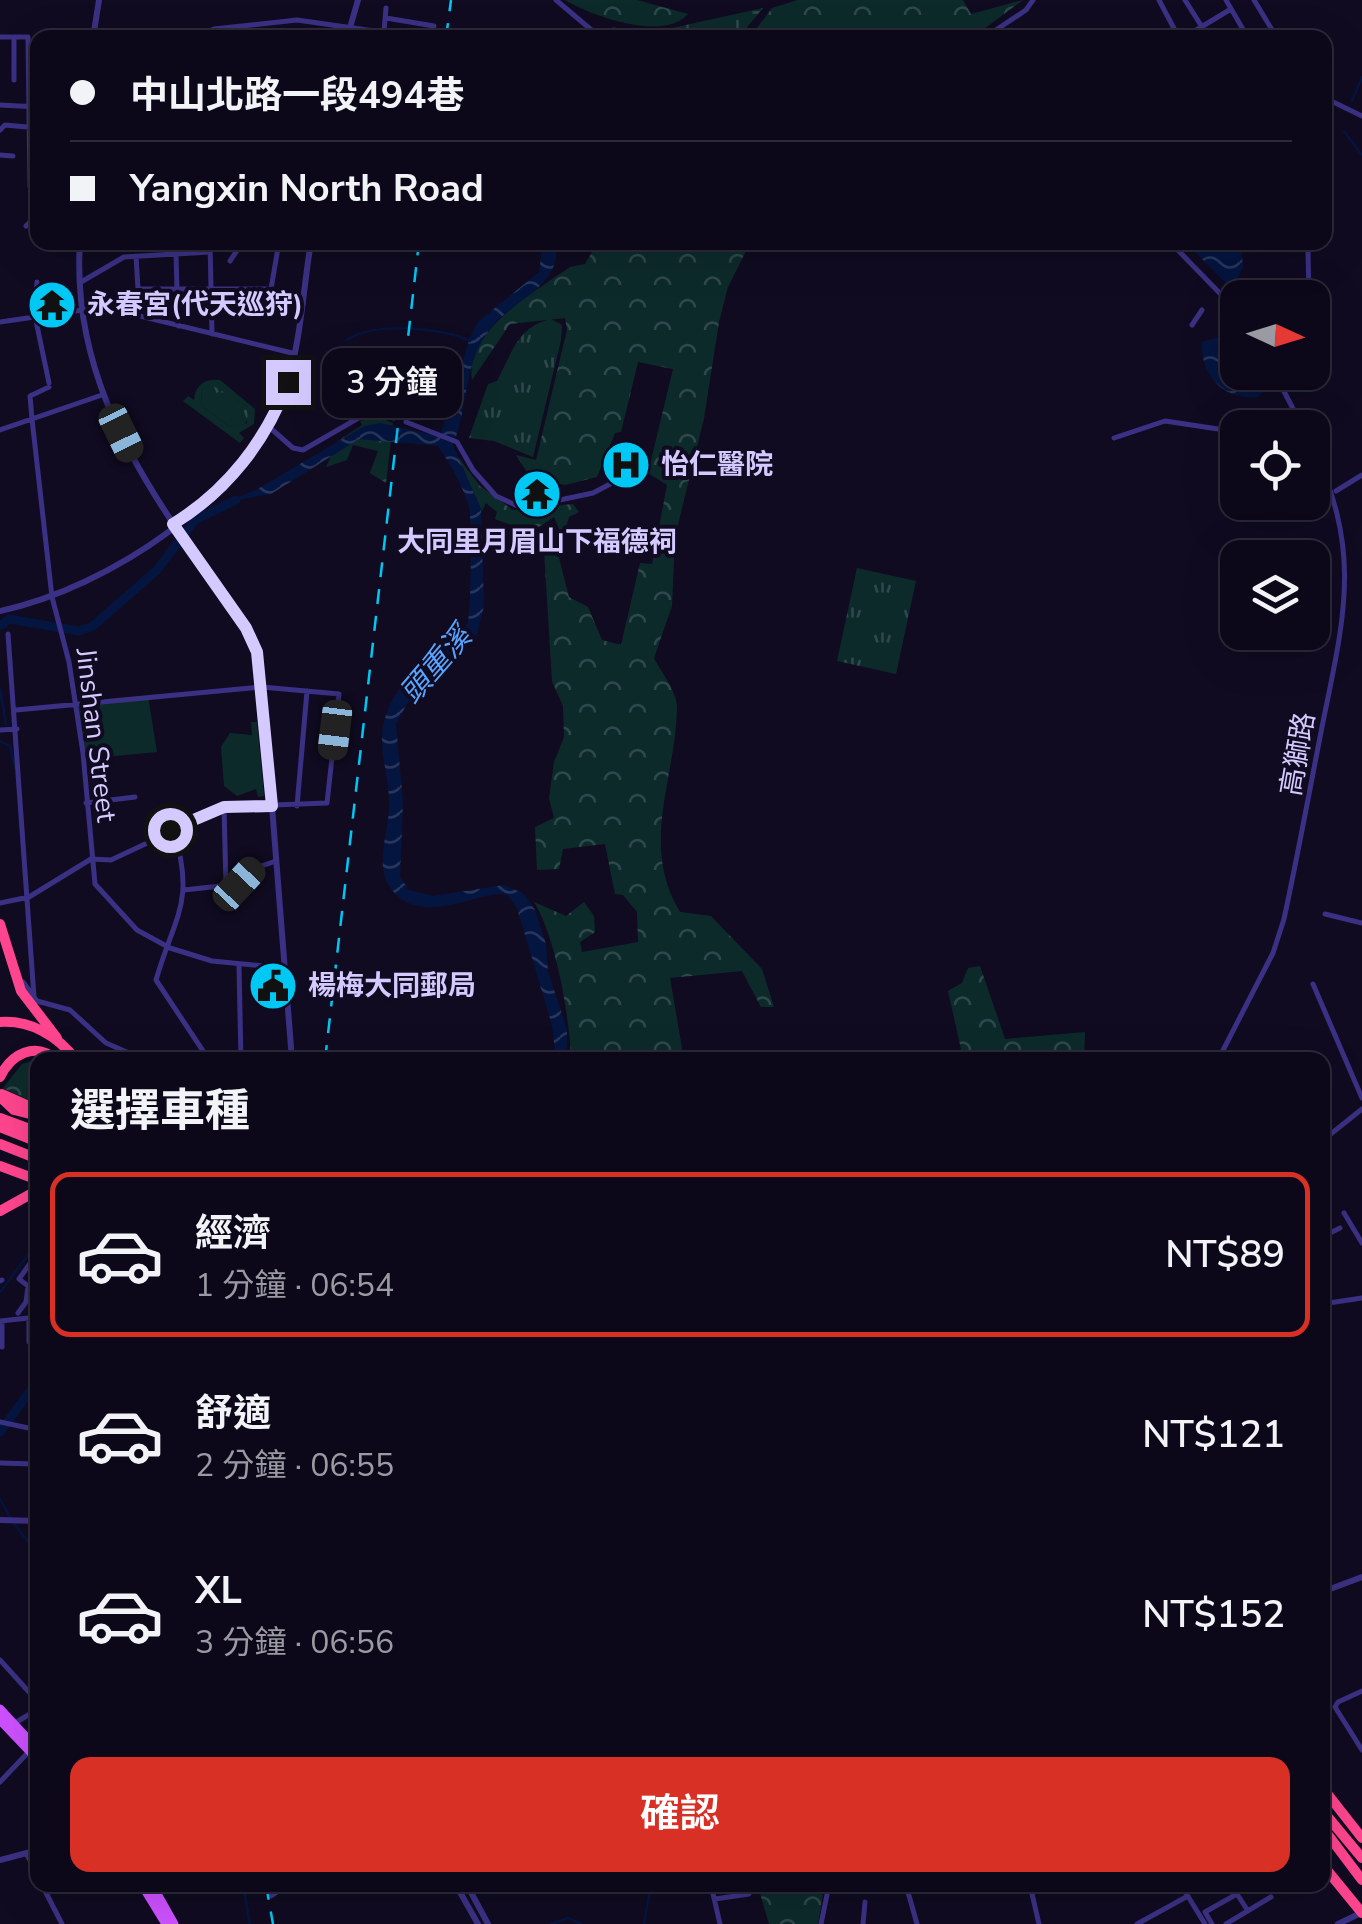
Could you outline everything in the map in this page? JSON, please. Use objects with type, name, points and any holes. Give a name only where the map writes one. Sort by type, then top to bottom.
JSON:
[{"type":"highway","points":[[0,921],[20,991],[69,1052]]},
{"type":"highway","points":[[0,1022],[57,1038]]},
{"type":"highway","points":[[0,1077],[16,1056],[30,1053]]},
{"type":"highway","points":[[0,1095],[14,1110],[30,1112]]},
{"type":"highway","points":[[0,1095],[30,1109]]},
{"type":"highway","points":[[0,1118],[30,1129]]},
{"type":"highway","points":[[0,1127],[30,1139]]},
{"type":"highway","points":[[0,1144],[30,1156]]},
{"type":"highway","points":[[0,1166],[30,1177]]},
{"type":"highway","points":[[0,1211],[30,1194]]},
{"type":"highway","points":[[1330,1799],[1357,1841],[1362,1858]]},
{"type":"highway","points":[[1330,1815],[1357,1841]]},
{"type":"highway","points":[[1330,1837],[1362,1880]]},
{"type":"highway","points":[[1330,1874],[1362,1913]]},
{"type":"main road","points":[[0,1709],[7,1725],[30,1744]]},
{"type":"main road","points":[[146,1892],[166,1924]]},
{"type":"main road","points":[[156,1892],[174,1924]]},
{"type":"street","points":[[93,30],[99,0]]},
{"type":"street","points":[[348,30],[358,0]]},
{"type":"street","points":[[556,0],[592,30]]},
{"type":"street","points":[[996,30],[1026,10],[1032,0]]},
{"type":"street","points":[[1159,0],[1176,30]]},
{"type":"street","points":[[1226,0],[1243,30]]},
{"type":"street","points":[[1186,1],[1204,30]]},
{"type":"street","points":[[1249,2],[1271,30]]},
{"type":"street","points":[[384,30],[386,8]]},
{"type":"street","points":[[1195,30],[1231,9]]},
{"type":"street","points":[[386,18],[434,26]]},
{"type":"street","points":[[231,30],[280,21],[377,30]]},
{"type":"street","points":[[0,36],[28,36],[30,50]]},
{"type":"street","points":[[14,36],[14,80]]},
{"type":"street","points":[[30,101],[30,187]]},
{"type":"street","points":[[1332,101],[1362,116]]},
{"type":"street","points":[[0,105],[29,106]]},
{"type":"street","points":[[3,127],[29,127]]},
{"type":"street","points":[[0,156],[13,156]]},
{"type":"street","points":[[26,226],[30,222]]},
{"type":"street","points":[[80,250],[79,310],[102,395],[142,477],[246,628],[257,652],[291,1052]]},
{"type":"street","points":[[230,261],[237,250]]},
{"type":"street","points":[[136,256],[138,288],[271,289],[278,250]]},
{"type":"street","points":[[0,611],[52,597],[113,569],[211,496],[242,464],[268,426],[288,382],[310,250]]},
{"type":"street","points":[[1178,250],[1220,293]]},
{"type":"street","points":[[1308,251],[1309,280]]},
{"type":"street","points":[[78,283],[118,259],[210,252],[212,334]]},
{"type":"street","points":[[176,254],[178,326]]},
{"type":"street","points":[[32,419],[30,396],[49,385],[36,316],[37,282]]},
{"type":"street","points":[[0,322],[103,307],[292,353]]},
{"type":"street","points":[[1192,325],[1202,310]]},
{"type":"street","points":[[0,430],[102,395]]},
{"type":"street","points":[[268,426],[294,448],[303,450],[362,416],[372,413],[394,418]]},
{"type":"street","name":"Jinshan Street","points":[[32,419],[52,597],[75,705],[94,884],[136,930],[170,948],[239,966],[284,968]]},
{"type":"street","points":[[1114,438],[1165,421],[1220,429]]},
{"type":"street","points":[[406,422],[457,442],[473,470],[496,496],[522,508],[593,493],[614,482],[624,462]]},
{"type":"street","points":[[1336,491],[1362,475]]},
{"type":"street","name":"高獅路","points":[[1222,1052],[1280,932],[1346,626],[1348,555],[1336,491],[1330,480]]},
{"type":"street","points":[[8,634],[18,728],[34,1007],[70,1010],[106,1043],[127,1052]]},
{"type":"street","points":[[0,903],[27,898],[91,860],[112,860],[224,807],[327,803],[340,694],[262,687],[16,710]]},
{"type":"street","points":[[297,806],[307,691]]},
{"type":"street","points":[[0,730],[18,728]]},
{"type":"street","points":[[86,803],[135,797]]},
{"type":"street","points":[[224,807],[226,887]]},
{"type":"street","points":[[174,828],[184,890],[170,948],[156,983],[203,1052]]},
{"type":"street","points":[[184,890],[239,884],[253,869],[276,861]]},
{"type":"street","points":[[1326,914],[1362,923]]},
{"type":"street","points":[[239,966],[240,1052]]},
{"type":"street","points":[[1313,984],[1362,1098]]},
{"type":"street","points":[[1330,1134],[1362,1109]]},
{"type":"street","points":[[1344,1213],[1362,1243]]},
{"type":"street","points":[[1330,1233],[1340,1228]]},
{"type":"street","points":[[18,1313],[26,1302],[28,1286],[19,1279],[30,1263]]},
{"type":"street","points":[[1330,1303],[1362,1298]]},
{"type":"street","points":[[2,1347],[1,1321],[29,1318],[30,1342]]},
{"type":"street","points":[[2,1422],[30,1428]]},
{"type":"street","points":[[0,1462],[30,1464]]},
{"type":"street","points":[[2,1520],[30,1521]]},
{"type":"street","points":[[1330,1589],[1362,1577]]},
{"type":"street","points":[[0,1660],[30,1696]]},
{"type":"street","points":[[1362,1691],[1338,1702],[1340,1719],[1362,1750]]},
{"type":"street","points":[[7,1725],[30,1711]]},
{"type":"street","points":[[0,1782],[30,1749]]},
{"type":"street","points":[[0,1860],[30,1852]]},
{"type":"street","points":[[26,1853],[30,1860]]},
{"type":"street","points":[[46,1892],[62,1924]]},
{"type":"street","points":[[460,1892],[478,1924]]},
{"type":"street","points":[[471,1892],[488,1924]]},
{"type":"street","points":[[712,1892],[720,1924]]},
{"type":"street","points":[[714,1899],[749,1892]]},
{"type":"street","points":[[821,1924],[827,1892]]},
{"type":"street","points":[[908,1892],[917,1924]]},
{"type":"street","points":[[1031,1892],[1038,1924]]},
{"type":"street","points":[[1186,1892],[1209,1924]]},
{"type":"street","points":[[1209,1924],[1205,1912],[1237,1894],[1248,1911]]},
{"type":"street","points":[[1138,1924],[1188,1896]]},
{"type":"street","points":[[1226,1924],[1271,1897]]},
{"type":"street","points":[[864,1924],[865,1902]]},
{"type":"street","points":[[1338,1924],[1352,1921],[1362,1913]]},
{"type":"green space","points":[[565,0],[637,0],[688,14],[662,26],[628,24]]},
{"type":"green space","points":[[798,0],[963,0],[971,14],[1023,0],[982,30],[755,30],[772,8]]},
{"type":"green space","points":[[763,8],[745,30],[663,30]]},
{"type":"green space","points":[[593,250],[746,250],[728,287],[719,322],[704,418],[675,537],[672,606],[654,658],[672,689],[677,707],[661,836],[668,887],[680,912],[711,916],[762,969],[774,1007],[761,1007],[742,971],[670,978],[683,1052],[570,1052],[560,978],[549,936],[534,902],[566,916],[584,902],[594,916],[595,932],[580,942],[582,952],[638,942],[637,912],[623,895],[615,894],[605,844],[563,849],[559,869],[537,870],[535,827],[554,818],[549,798],[554,762],[564,737],[563,706],[552,681],[543,534],[551,527],[569,597],[588,607],[602,640],[621,645],[640,563],[652,564],[667,485],[648,473],[673,369],[638,362],[621,432],[615,433],[597,477],[565,485],[531,478],[516,455],[536,460],[567,330],[565,318],[510,324],[472,380],[473,362],[491,329],[539,288],[570,267],[585,264]]},
{"type":"green space","points":[[551,319],[562,325],[561,340],[533,457],[494,441],[469,438],[488,384],[497,381],[523,334]]},
{"type":"green space","points":[[215,380],[255,409],[254,424],[239,433],[244,438],[240,443],[183,401],[188,396],[194,400],[205,381]],"holes":[[[212,385],[248,407],[247,423],[230,427],[202,406],[201,391]]]},
{"type":"green space","points":[[212,384],[248,407],[250,415],[244,425],[230,427],[202,406],[201,391]]},
{"type":"green space","points":[[378,417],[393,423],[386,483],[370,473],[378,451],[353,445],[347,460],[326,467],[338,441],[362,425],[360,421]]},
{"type":"green space","points":[[458,457],[480,486],[513,510],[573,504],[579,512],[569,517],[563,538],[554,517],[531,532],[495,519],[497,512],[486,503],[482,511]]},
{"type":"green space","points":[[857,568],[916,581],[896,674],[837,661]]},
{"type":"green space","points":[[148,696],[157,752],[84,759],[75,705]]},
{"type":"green space","points":[[251,722],[257,722],[264,796],[258,797],[256,789],[237,796],[224,786],[221,747],[230,733],[252,735]]},
{"type":"green space","points":[[980,966],[1005,1039],[1085,1032],[1084,1052],[958,1052],[961,1049],[948,991],[962,983],[968,968]]},
{"type":"green space","points":[[30,1061],[30,1101],[3,1088],[22,1064]]},
{"type":"green space","points":[[760,1892],[823,1895],[818,1924],[769,1924]]},
{"type":"water","points":[[542,250],[556,250],[552,271],[544,281],[500,318],[481,342],[453,445],[481,510],[484,606],[477,634],[412,695],[396,724],[403,802],[400,877],[409,890],[433,896],[504,885],[523,893],[535,910],[546,944],[548,971],[567,1030],[567,1052],[555,1052],[552,1025],[517,908],[508,896],[417,906],[401,899],[385,876],[389,798],[382,741],[385,718],[406,682],[456,641],[468,621],[469,507],[460,482],[438,446],[359,439],[271,494],[225,502],[256,490],[364,426],[380,423],[440,436],[470,337],[479,321],[539,272]]},
{"type":"water","points":[[1193,250],[1242,250],[1243,267],[1236,280],[1223,280]]},
{"type":"water","points":[[1220,336],[1220,386],[1205,365],[1202,342]]},
{"type":"water","points":[[1225,390],[1264,390],[1258,397]]},
{"type":"waterway","points":[[1352,101],[1362,77]]},
{"type":"waterway","points":[[1344,131],[1362,155]]},
{"type":"waterway","points":[[347,340],[373,331],[408,329],[443,332],[470,341]]},
{"type":"waterway","points":[[0,626],[9,619],[79,631],[93,626],[157,570],[195,520],[236,500]]},
{"type":"waterway","points":[[0,689],[6,724]]},
{"type":"waterway","points":[[0,741],[10,746],[15,768]]},
{"type":"waterway","points":[[0,1292],[30,1253]]},
{"type":"waterway","name":"頭重溪","points":[[0,1432],[30,1391]]},
{"type":"waterway","points":[[0,1499],[10,1517]]},
{"type":"waterway","points":[[14,1524],[30,1544]]},
{"type":"waterway","points":[[244,1892],[250,1924]]},
{"type":"waterway","points":[[644,1924],[650,1892]]},
{"type":"waterway","points":[[551,1924],[568,1918],[581,1924]]},
{"type":"railway","points":[[447,30],[451,0]]},
{"type":"railway","points":[[326,1052],[418,250]]},
{"type":"railway","points":[[267,1892],[273,1924]]},
{"type":"place","name":"永春宮(代天巡狩)","points":[[52,305]]},
{"type":"place","name":"怡仁醫院","points":[[626,465]]},
{"type":"place","name":"大同里月眉山下福德祠","points":[[537,494]]},
{"type":"place","name":"楊梅大同郵局","points":[[273,986]]},
{"type":"route","points":[[170,830],[224,807],[272,806],[257,652],[246,628],[173,524],[211,496],[242,464],[268,426],[288,382]]}]
